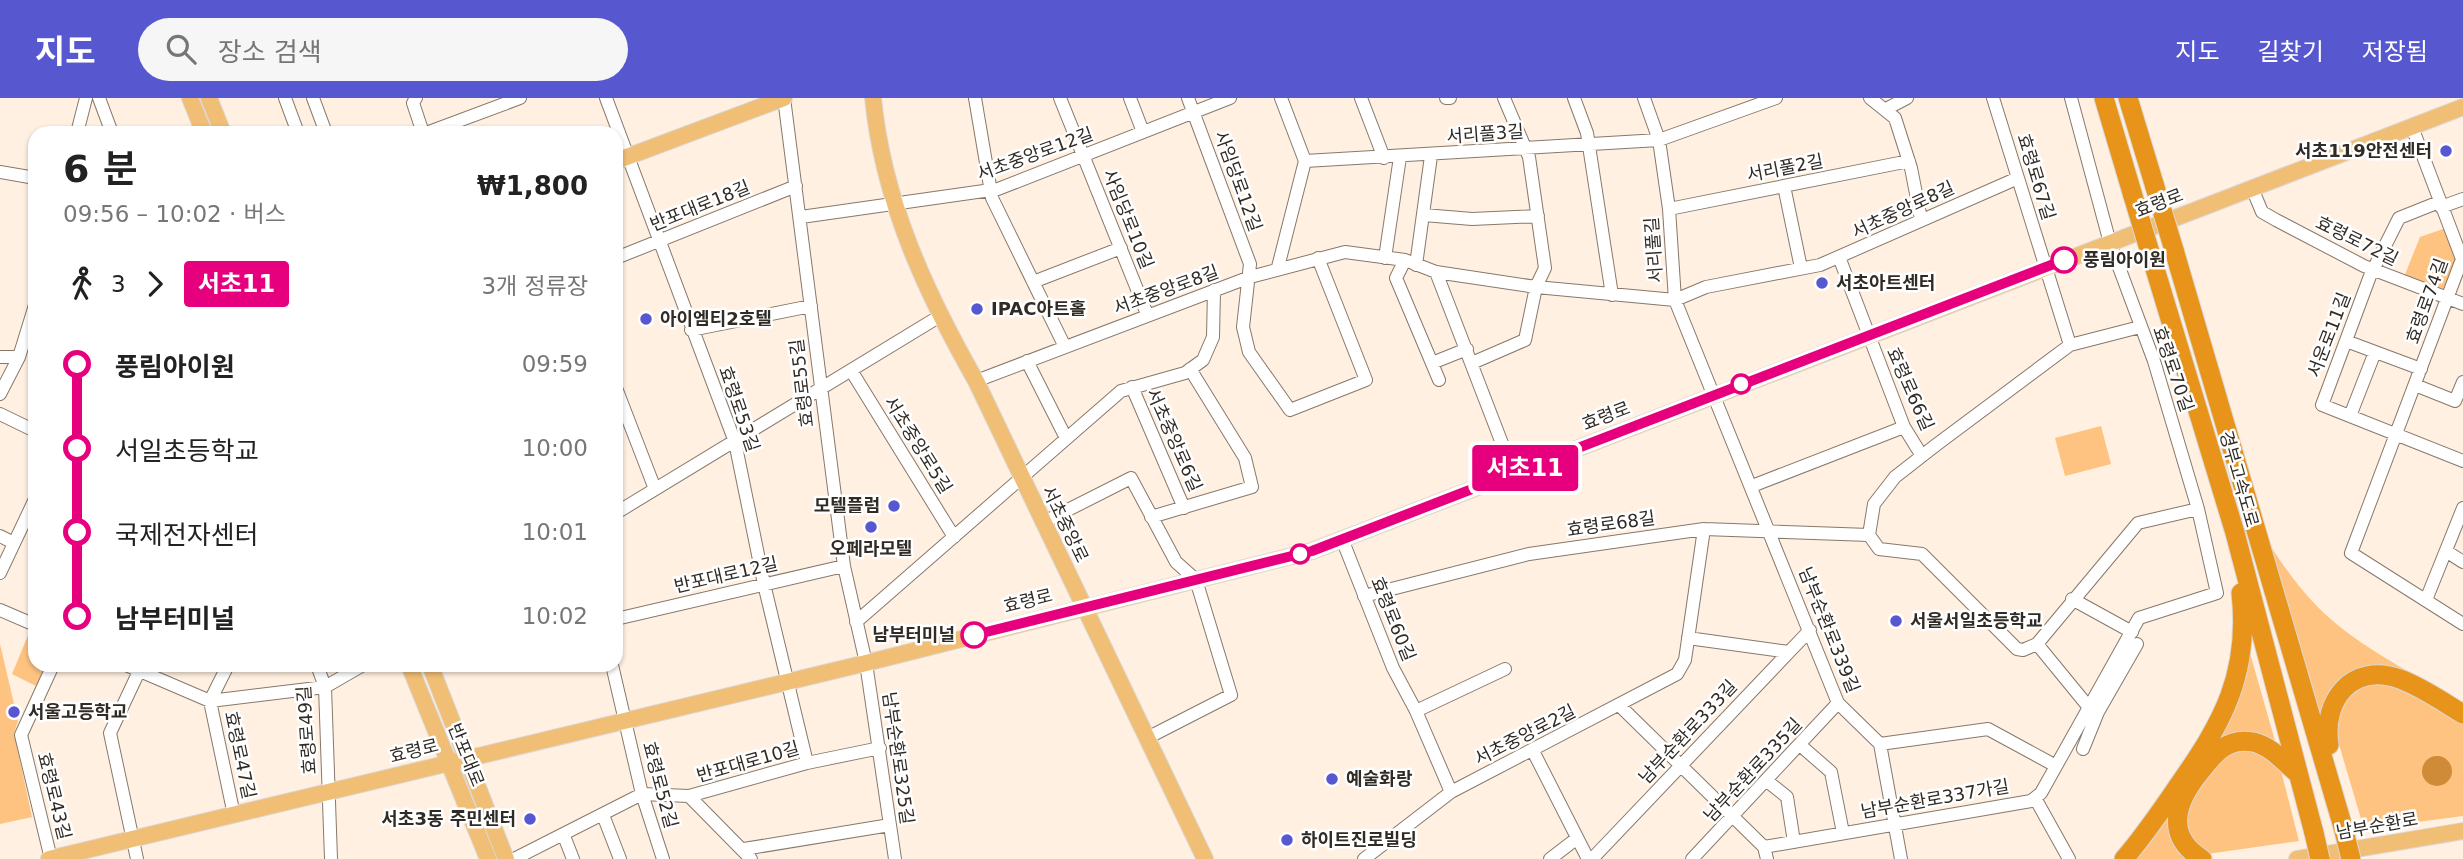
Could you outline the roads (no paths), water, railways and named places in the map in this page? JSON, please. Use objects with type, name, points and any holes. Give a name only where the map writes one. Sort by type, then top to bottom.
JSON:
[{"type":"highway","name":"경부고속도로","points":[[2104,98],[2235,533],[2320,859]]},
{"type":"highway","name":"경부고속도로","points":[[2128,98],[2338,805],[2351,859]]},
{"type":"highway","points":[[2124,859],[2141,840],[2210,740],[2236,685],[2244,639],[2235,533]]},
{"type":"highway","points":[[2338,805],[2326,722],[2329,709],[2341,691],[2362,679],[2392,677],[2463,714]]},
{"type":"highway","points":[[2202,859],[2182,838],[2178,809],[2185,791],[2217,751],[2230,743],[2256,743],[2273,752],[2297,774]]},
{"type":"main road","points":[[190,98],[201,126]]},
{"type":"main road","points":[[209,98],[220,126]]},
{"type":"main road","points":[[623,158],[784,98]]},
{"type":"main road","name":"서초중앙로","points":[[873,98],[894,204],[940,316],[976,381],[1042,523],[1149,737],[1205,859]]},
{"type":"main road","name":"효령로","points":[[50,859],[1261,566],[1342,538],[2463,107]]},
{"type":"main road","name":"반포대로","points":[[412,672],[488,859]]},
{"type":"main road","name":"반포대로","points":[[436,672],[506,859]]},
{"type":"main road","name":"남부순환로","points":[[2297,859],[2463,831]]},
{"type":"street","points":[[79,126],[86,98]]},
{"type":"street","points":[[99,98],[109,126]]},
{"type":"street","points":[[285,98],[295,126]]},
{"type":"street","points":[[314,98],[324,126]]},
{"type":"street","points":[[416,98],[413,103],[422,126]]},
{"type":"street","points":[[442,126],[505,101],[520,98]]},
{"type":"street","name":"효령로53길","points":[[606,98],[613,126]]},
{"type":"street","name":"효령로55길","points":[[784,98],[801,217],[819,388],[844,566],[866,663]]},
{"type":"street","points":[[975,98],[990,191],[1065,347]]},
{"type":"street","name":"사임당로10길","points":[[1060,98],[1147,314]]},
{"type":"street","points":[[1130,98],[1143,132]]},
{"type":"street","name":"사임당로12길","points":[[1188,98],[1250,264],[1250,277]]},
{"type":"street","name":"서초중앙로12길","points":[[894,204],[990,191],[1230,98]]},
{"type":"street","points":[[1281,98],[1305,161]]},
{"type":"street","points":[[1361,98],[1384,158]]},
{"type":"street","points":[[1472,363],[1525,340],[1536,287],[1545,268],[1529,157],[1504,98]]},
{"type":"street","points":[[1574,98],[1588,145],[1612,295]]},
{"type":"street","name":"서리풀길","points":[[1644,98],[1659,140],[1669,209],[1675,300],[1715,394]]},
{"type":"street","name":"서리풀3길","points":[[1305,161],[1432,156],[1659,140],[1776,98]]},
{"type":"street","points":[[1870,98],[1895,118],[1909,161],[1921,219]]},
{"type":"street","points":[[1886,109],[1907,98]]},
{"type":"street","name":"효령로67길","points":[[1993,98],[2046,267]]},
{"type":"street","name":"효령로70길","points":[[2071,98],[2110,243],[2154,361],[2198,509],[2217,593]]},
{"type":"street","name":"효령로74길","points":[[2412,127],[2462,259],[2351,553],[2426,600]]},
{"type":"street","points":[[1432,156],[1424,215],[1410,263],[1396,278],[1439,380]]},
{"type":"street","points":[[1385,258],[1400,157]]},
{"type":"street","name":"사임당로12길","points":[[1278,267],[1305,161]]},
{"type":"street","name":"서리풀2길","points":[[1669,209],[1909,161]]},
{"type":"street","name":"효령로53길","points":[[623,163],[659,243],[735,442],[764,584],[788,681]]},
{"type":"street","points":[[0,172],[28,177]]},
{"type":"street","name":"서초중앙로8길","points":[[976,381],[1147,314],[1278,267],[1345,252],[1410,263],[1436,271],[1536,287],[1675,300],[1706,287],[1801,268],[1839,257],[2018,178]]},
{"type":"street","name":"반포대로18길","points":[[623,256],[796,186]]},
{"type":"street","points":[[1784,186],[1801,268]]},
{"type":"street","name":"효령로72길","points":[[2252,188],[2262,212],[2374,270],[2463,304]]},
{"type":"street","name":"서운로11길","points":[[2463,199],[2399,218],[2374,270],[2322,405],[2463,461]]},
{"type":"street","points":[[801,217],[894,204]]},
{"type":"street","points":[[1424,215],[1472,219],[1538,216]]},
{"type":"street","points":[[1033,282],[1121,248]]},
{"type":"street","points":[[1839,257],[1868,335]]},
{"type":"street","points":[[1250,277],[1243,327],[1249,352],[1290,410],[1366,380],[1318,258]]},
{"type":"street","points":[[2046,267],[2070,345]]},
{"type":"street","points":[[1436,271],[1513,472]]},
{"type":"street","points":[[1150,517],[1252,487],[1245,458],[1190,369],[1203,360],[1213,337],[1214,290]]},
{"type":"street","points":[[691,330],[811,306]]},
{"type":"street","points":[[623,509],[819,388],[852,372],[940,316]]},
{"type":"street","points":[[1868,535],[1874,504],[1895,477],[1922,456],[2070,345],[2140,327]]},
{"type":"street","points":[[0,394],[19,357],[28,328]]},
{"type":"street","name":"효령로66길","points":[[1868,335],[1904,427],[1922,456]]},
{"type":"street","name":"효령로74길","points":[[2346,341],[2421,369]]},
{"type":"street","points":[[1432,363],[1466,349]]},
{"type":"street","points":[[2350,416],[2375,352]]},
{"type":"street","points":[[0,357],[19,357]]},
{"type":"street","points":[[1027,361],[1066,438]]},
{"type":"street","name":"서초중앙로6길","points":[[1021,479],[1121,391],[1190,369]]},
{"type":"street","name":"서초중앙로5길","points":[[852,372],[954,537]]},
{"type":"street","points":[[2415,385],[2455,401],[2463,382]]},
{"type":"street","name":"서초중앙로6길","points":[[1132,387],[1184,508]]},
{"type":"street","name":"남부순환로339길","points":[[1715,394],[1838,703],[1880,744]]},
{"type":"street","points":[[623,406],[655,489]]},
{"type":"street","points":[[0,414],[28,428]]},
{"type":"street","points":[[1752,486],[1904,427]]},
{"type":"street","points":[[1042,523],[1131,478],[1176,562],[1196,580],[1231,695],[1149,737]]},
{"type":"street","points":[[856,622],[1021,479]]},
{"type":"street","points":[[2463,508],[2426,600],[2463,624]]},
{"type":"street","points":[[2072,599],[2134,638],[2083,749],[2096,716],[2037,645],[2072,599],[2138,523],[2198,509]]},
{"type":"street","points":[[0,573],[28,514]]},
{"type":"street","name":"효령로68길","points":[[1364,596],[1529,554],[1704,530],[1868,535],[1879,549],[1922,554],[2017,649],[2029,649],[2037,645]]},
{"type":"street","name":"서초중앙로2길","points":[[1364,859],[1451,793],[1677,674],[1685,660],[1704,530]]},
{"type":"street","points":[[0,536],[15,543]]},
{"type":"street","name":"효령로60길","points":[[1342,538],[1393,668],[1416,711],[1451,793]]},
{"type":"street","points":[[2446,551],[2463,562]]},
{"type":"street","name":"반포대로12길","points":[[623,617],[844,566]]},
{"type":"street","name":"남부순환로337가길","points":[[1765,853],[1794,842],[2035,798],[2041,793],[2089,708],[2134,638],[2139,618],[2217,593]]},
{"type":"street","points":[[0,610],[28,622]]},
{"type":"street","name":"남부순환로333길","points":[[1533,751],[1576,839],[1590,859],[1810,630]]},
{"type":"street","points":[[1688,638],[1788,652]]},
{"type":"street","name":"남부순환로325길","points":[[866,663],[895,859]]},
{"type":"street","points":[[1416,711],[1505,669]]},
{"type":"street","name":"효령로43길","points":[[50,859],[21,734],[51,672]]},
{"type":"street","points":[[136,859],[135,839],[110,733],[139,672]]},
{"type":"street","points":[[149,672],[210,701],[325,687],[351,672]]},
{"type":"street","name":"효령로47길","points":[[224,672],[210,701],[234,815]]},
{"type":"street","name":"효령로49길","points":[[320,672],[325,687],[331,859]]},
{"type":"street","name":"효령로52길","points":[[614,672],[642,794],[663,859]]},
{"type":"street","points":[[788,681],[807,763]]},
{"type":"street","name":"남부순환로335길","points":[[1692,859],[1838,703]]},
{"type":"street","points":[[1620,706],[1734,816],[1765,853]]},
{"type":"street","points":[[1901,859],[1880,744],[1988,729],[2056,766]]},
{"type":"street","name":"남부순환로337가길","points":[[1800,745],[1831,772],[1843,833]]},
{"type":"street","name":"반포대로10길","points":[[642,794],[689,796],[807,763],[880,748]]},
{"type":"street","points":[[1767,781],[1787,797],[1794,842]]},
{"type":"street","points":[[514,859],[564,836],[642,794]]},
{"type":"street","points":[[689,796],[748,854],[890,825]]},
{"type":"street","points":[[2035,798],[2069,859]]},
{"type":"street","points":[[603,815],[620,859]]},
{"type":"street","points":[[564,836],[573,859]]},
{"type":"street","points":[[1550,859],[1576,839]]},
{"type":"place","name":"서초119안전센터","points":[[2446,151]]},
{"type":"place","name":"풍림아이원","points":[[2064,260]]},
{"type":"place","name":"서초아트센터","points":[[1822,283]]},
{"type":"place","name":"IPAC아트홀","points":[[977,309]]},
{"type":"place","name":"아이엠티2호텔","points":[[646,319]]},
{"type":"place","name":"모텔플럼","points":[[894,506]]},
{"type":"place","name":"오페라모텔","points":[[871,527]]},
{"type":"place","name":"서울서일초등학교","points":[[1896,621]]},
{"type":"place","name":"남부터미널","points":[[974,635]]},
{"type":"place","name":"서울고등학교","points":[[14,712]]},
{"type":"place","name":"예술화랑","points":[[1332,779]]},
{"type":"place","name":"서초3동 주민센터","points":[[530,819]]},
{"type":"place","name":"하이트진로빌딩","points":[[1287,840]]}]
